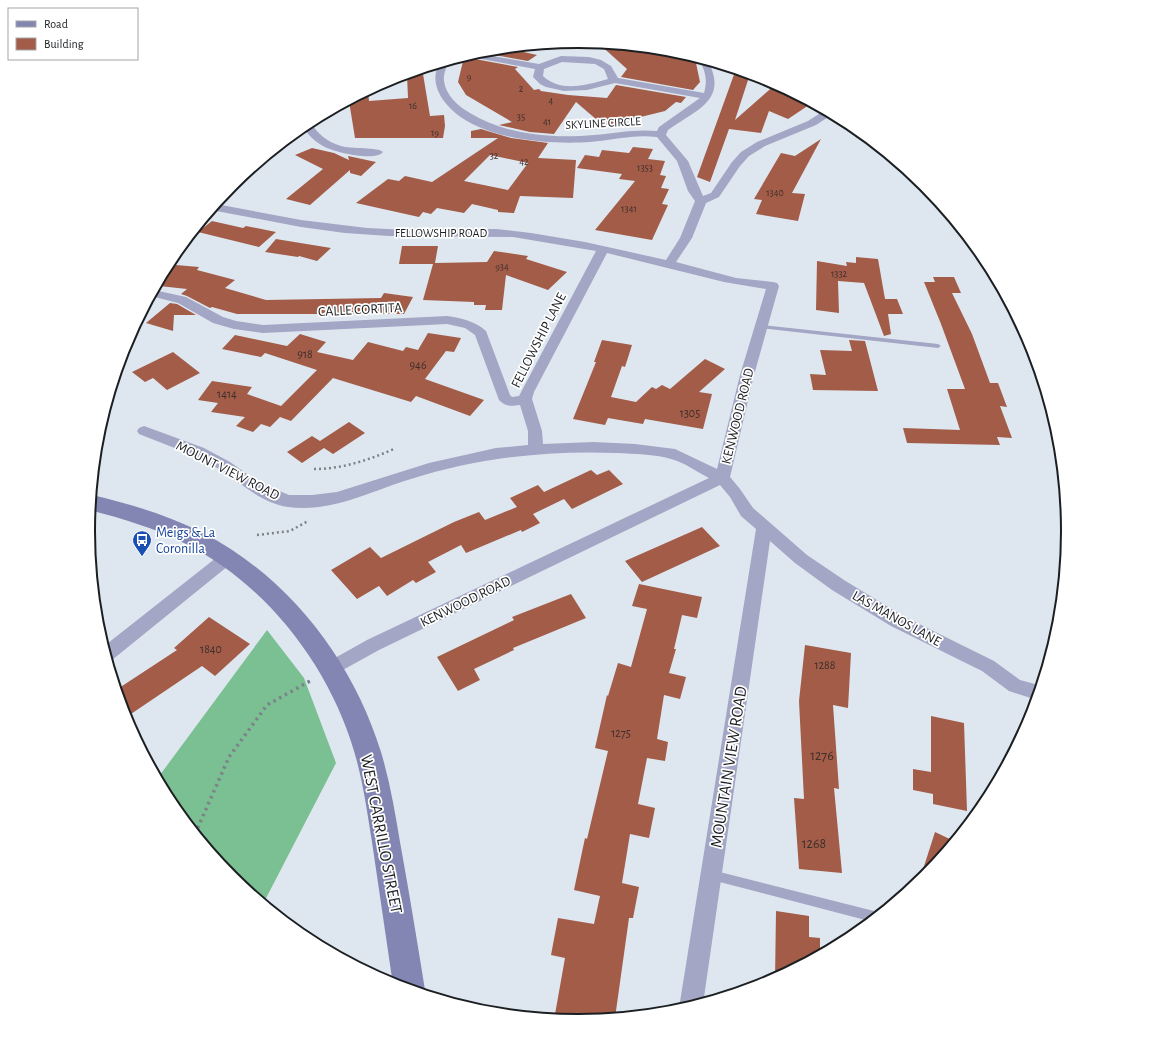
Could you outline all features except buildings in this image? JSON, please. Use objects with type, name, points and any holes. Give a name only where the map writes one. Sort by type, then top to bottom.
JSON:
[{"type":"main road","name":"WEST CARRILLO STREET","points":[[96,504],[135,514],[174,528],[227,558],[264,588],[308,633],[322,674],[351,706],[368,751],[379,802],[408,983]]},
{"type":"street","points":[[483,57],[540,67],[561,59],[589,60],[598,62],[608,68],[612,78],[615,80]]},
{"type":"street","points":[[540,67],[538,77],[550,85],[560,88],[583,88],[615,80],[707,96],[711,88],[712,80],[707,65]]},
{"type":"street","name":"SKYLINE CIRCLE","points":[[442,68],[439,79],[441,88],[445,96],[463,113],[482,123],[502,130],[534,137],[570,139],[605,137],[632,133],[661,135],[662,129],[694,108],[707,96]]},
{"type":"street","points":[[669,264],[686,238],[701,201],[715,195],[736,164],[745,154],[761,144],[812,123],[824,115]]},
{"type":"street","points":[[310,129],[313,134],[330,146],[346,151],[378,152]]},
{"type":"street","points":[[661,135],[687,168],[692,181],[694,194],[701,201]]},
{"type":"street","name":"FELLOWSHIP ROAD","points":[[220,208],[306,224],[365,232],[413,234],[496,233],[530,236],[669,264]]},
{"type":"street","name":"FELLOWSHIP LANE","points":[[536,449],[535,431],[525,399],[603,250]]},
{"type":"street","name":"KENWOOD ROAD","points":[[322,674],[373,645],[722,478],[760,327],[773,286],[747,284],[669,264]]},
{"type":"street","name":"CALLE CORTITA","points":[[158,294],[182,300],[218,320],[243,327],[263,329],[447,320],[464,323],[481,334],[504,397],[509,402],[525,399]]},
{"type":"street","name":"MOUNT VIEW ROAD","points":[[144,431],[199,452],[225,466],[255,487],[274,496],[288,500],[312,501],[337,498],[354,494],[402,476],[429,468],[489,454],[536,449]]},
{"type":"street","points":[[536,449],[594,447],[635,449],[675,454],[722,478]]},
{"type":"street","name":"LAS MANOS LANE","points":[[722,478],[735,493],[747,512],[801,559],[838,585],[897,621],[988,666],[1015,686],[1034,691]]},
{"type":"street","name":"MOUNTAIN VIEW ROAD","points":[[692,1002],[764,526]]},
{"type":"street","points":[[110,652],[227,558]]},
{"type":"lane","points":[[760,327],[938,346]]},
{"type":"lane","points":[[712,875],[872,916]]},
{"type":"path","points":[[314,469],[330,469],[352,465],[394,449]]},
{"type":"path","points":[[257,535],[290,531],[308,521]]},
{"type":"path","points":[[197,829],[229,757],[267,705],[322,674]]},
{"type":"green space","points":[[267,630],[304,678],[336,763],[265,899],[215,850],[176,800],[161,774]]},
{"type":"place","name":"Meigs & La Coronilla","points":[[142,557]]}]
